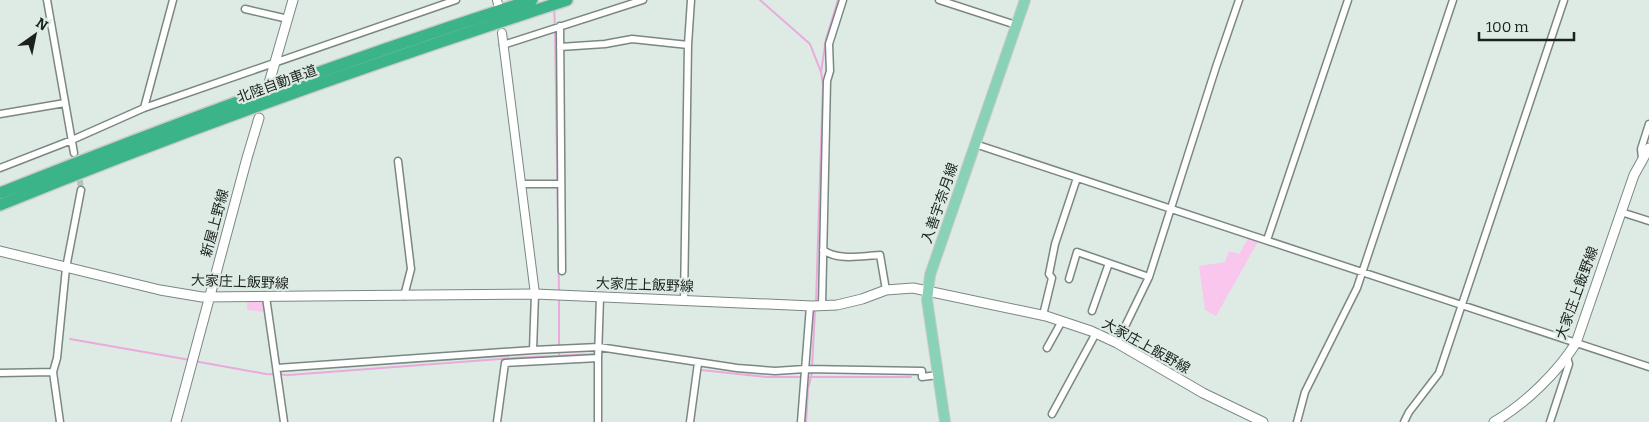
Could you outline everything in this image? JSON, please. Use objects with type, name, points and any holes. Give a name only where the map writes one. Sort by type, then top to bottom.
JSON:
[{"type":"highway","name":"北陸自動車道","points":[[0,193],[233,103],[396,45],[532,0]]},
{"type":"highway","name":"北陸自動車道","points":[[0,205],[245,110],[401,55],[567,0]]},
{"type":"main road","points":[[269,84],[293,0]]},
{"type":"main road","name":"入善宇奈月線","points":[[944,422],[926,300],[927,290],[930,275],[1024,0]]},
{"type":"main road","name":"新屋上野線","points":[[176,422],[259,118]]},
{"type":"main road","name":"大家庄上飯野線","points":[[1494,422],[1506,415],[1529,396],[1567,358],[1576,343],[1634,175],[1649,148]]},
{"type":"main road","name":"大家庄上飯野線","points":[[0,251],[160,290],[209,297],[535,294],[822,306],[837,305],[886,290],[907,288],[927,290],[1043,315],[1096,333],[1118,343],[1203,393],[1263,422]]},
{"type":"street","points":[[47,0],[74,153]]},
{"type":"street","points":[[144,108],[173,0]]},
{"type":"street","points":[[0,168],[72,140],[144,108],[456,0]]},
{"type":"street","points":[[503,45],[643,0]]},
{"type":"street","points":[[684,301],[688,45],[691,0]]},
{"type":"street","points":[[822,306],[827,81],[830,71],[829,44],[843,0]]},
{"type":"street","points":[[939,0],[1016,25]]},
{"type":"street","points":[[967,9],[968,0]]},
{"type":"street","points":[[1118,343],[1149,277],[1239,0]]},
{"type":"street","points":[[1268,240],[1348,0]]},
{"type":"street","points":[[1298,422],[1305,392],[1357,288],[1453,0]]},
{"type":"street","points":[[1404,422],[1408,412],[1439,373],[1564,0]]},
{"type":"street","points":[[245,9],[288,19]]},
{"type":"street","points":[[560,26],[562,271]]},
{"type":"street","points":[[502,33],[535,294],[533,350]]},
{"type":"street","points":[[560,48],[605,44],[632,39],[688,45]]},
{"type":"street","points":[[0,114],[65,102]]},
{"type":"street","points":[[1642,158],[1641,149],[1649,124]]},
{"type":"street","points":[[975,144],[1649,367]]},
{"type":"street","points":[[398,161],[411,269],[404,296]]},
{"type":"street","points":[[1043,315],[1052,278],[1049,274],[1055,244],[1077,178]]},
{"type":"street","points":[[521,184],[561,184]]},
{"type":"street","points":[[60,422],[53,372],[57,358],[66,268],[81,190]]},
{"type":"street","points":[[1621,212],[1649,221]]},
{"type":"street","points":[[822,250],[838,257],[880,255],[886,290]]},
{"type":"street","points":[[1069,279],[1076,252],[1149,277]]},
{"type":"street","points":[[1092,311],[1109,263]]},
{"type":"street","points":[[266,297],[284,422]]},
{"type":"street","points":[[598,422],[600,297]]},
{"type":"street","points":[[801,422],[810,306]]},
{"type":"street","points":[[1047,348],[1062,321]]},
{"type":"street","points":[[1052,414],[1096,333]]},
{"type":"street","points":[[277,368],[598,347],[747,369],[922,370],[922,377],[938,376]]},
{"type":"street","points":[[497,422],[505,363],[598,358]]},
{"type":"street","points":[[1550,422],[1569,364],[1567,358]]},
{"type":"street","points":[[690,422],[698,362]]},
{"type":"street","points":[[0,373],[53,372]]},
{"type":"shaded area","points":[[1249,237],[1259,240],[1216,316],[1205,310],[1199,266],[1225,262],[1229,251],[1239,254]]},
{"type":"shaded area","points":[[264,301],[265,312],[247,310],[247,302]]},
{"type":"waterway","points":[[760,0],[810,44],[821,72],[823,84],[816,303]]},
{"type":"waterway","points":[[821,72],[826,39],[838,0]]},
{"type":"waterway","points":[[554,8],[555,26]]},
{"type":"waterway","points":[[555,30],[559,293]]},
{"type":"waterway","points":[[559,298],[559,356]]},
{"type":"waterway","points":[[812,367],[815,310]]},
{"type":"waterway","points":[[70,339],[190,360]]},
{"type":"waterway","points":[[194,361],[266,374],[289,375],[513,358],[595,354]]},
{"type":"waterway","points":[[701,370],[767,377],[911,377]]},
{"type":"waterway","points":[[806,422],[808,389],[812,372]]},
{"type":"tunnel","points":[[79,171],[81,190]]}]
